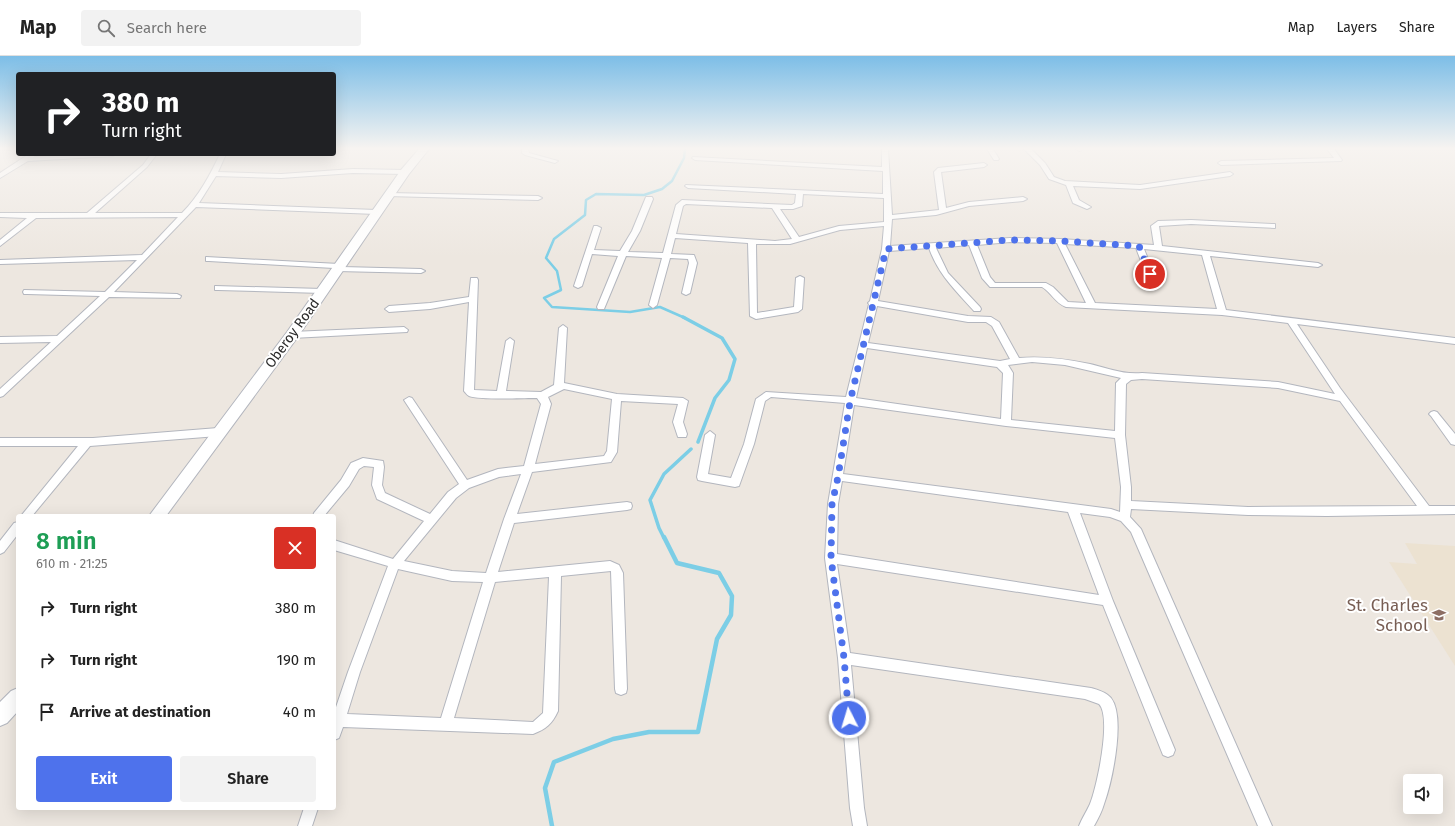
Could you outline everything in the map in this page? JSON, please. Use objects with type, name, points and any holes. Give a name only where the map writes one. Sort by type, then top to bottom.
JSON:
[{"type":"street","points":[[88,216],[123,185]]},
{"type":"street","points":[[0,394],[144,257],[194,205],[207,185]]},
{"type":"street","name":"Oberoy Road","points":[[158,514],[218,432],[292,335],[396,185]]},
{"type":"street","points":[[860,826],[857,808],[844,658],[831,558],[832,504],[838,477],[850,402],[864,345],[872,303],[886,249],[887,185]]},
{"type":"street","points":[[939,185],[943,211]]},
{"type":"street","points":[[1070,185],[1076,202],[1087,207]]},
{"type":"street","points":[[1103,185],[1140,187],[1154,185]]},
{"type":"street","points":[[688,186],[887,196]]},
{"type":"street","points":[[653,305],[680,205],[685,202],[797,207],[799,204],[800,191]]},
{"type":"street","points":[[389,195],[538,198]]},
{"type":"street","points":[[601,307],[623,253],[636,231],[649,199]]},
{"type":"street","points":[[672,236],[774,243],[797,240],[839,228],[943,211],[969,204],[1023,199]]},
{"type":"street","points":[[194,205],[376,212]]},
{"type":"street","points":[[775,207],[797,240]]},
{"type":"street","points":[[0,214],[34,216],[185,215]]},
{"type":"street","points":[[0,244],[34,216]]},
{"type":"street","points":[[1158,248],[1154,226],[1158,223],[1191,222],[1272,226]]},
{"type":"street","points":[[578,286],[597,228]]},
{"type":"street","points":[[886,249],[1010,240],[1060,241],[1139,246],[1318,265]]},
{"type":"street","points":[[1060,241],[1091,304]]},
{"type":"street","points":[[752,242],[753,314],[756,316],[798,309],[800,307],[800,278]]},
{"type":"street","points":[[972,243],[986,278],[993,285],[1043,285],[1051,288],[1063,303],[1222,312],[1455,341]]},
{"type":"street","points":[[932,246],[936,261],[942,272],[976,309]]},
{"type":"street","points":[[1139,246],[1150,274]]},
{"type":"street","points":[[589,252],[667,255],[688,257],[693,259],[694,263],[686,293]]},
{"type":"street","points":[[1205,253],[1222,312]]},
{"type":"street","points":[[0,262],[144,257]]},
{"type":"street","points":[[209,259],[338,268],[421,271]]},
{"type":"street","points":[[474,280],[469,391],[471,393],[542,396],[559,387],[569,386],[617,397],[683,401],[678,422],[682,434]]},
{"type":"street","points":[[218,288],[322,291]]},
{"type":"street","points":[[27,292],[176,296]]},
{"type":"street","points":[[389,309],[430,306],[473,299]]},
{"type":"street","points":[[872,303],[968,319],[988,319],[996,324],[1015,359]]},
{"type":"street","points":[[1291,321],[1344,399],[1424,509]]},
{"type":"street","points":[[559,387],[563,328]]},
{"type":"street","points":[[292,335],[404,330]]},
{"type":"street","points":[[0,340],[58,339]]},
{"type":"street","points":[[501,394],[510,341]]},
{"type":"street","points":[[864,345],[1000,364],[1015,359],[1046,360],[1072,364],[1130,377]]},
{"type":"street","points":[[1000,364],[1008,373],[1006,423]]},
{"type":"street","points":[[1125,518],[1126,487],[1120,435],[1121,383],[1124,379],[1142,376],[1278,385],[1344,399]]},
{"type":"street","points":[[710,435],[702,477],[735,483],[749,444],[761,399],[765,395],[775,394],[850,402],[1006,423],[1120,435]]},
{"type":"street","points":[[446,724],[509,519],[528,470],[546,404],[542,396]]},
{"type":"street","points":[[555,571],[551,711],[548,719],[543,724],[532,728],[336,720],[384,589],[395,564],[431,520],[452,496],[465,485],[498,473],[607,459],[612,452],[617,397]]},
{"type":"street","points":[[409,400],[465,485]]},
{"type":"street","points":[[1434,414],[1455,441]]},
{"type":"street","points":[[0,442],[87,442],[218,432]]},
{"type":"street","points":[[28,514],[87,442]]},
{"type":"street","points":[[320,514],[346,483],[355,466],[363,462],[379,464],[380,467],[377,485],[381,496],[431,520]]},
{"type":"street","points":[[838,477],[1111,514],[1125,518],[1135,529],[1265,826]]},
{"type":"street","points":[[1125,505],[1248,511],[1327,512],[1424,509],[1455,510]]},
{"type":"street","points":[[509,519],[627,506]]},
{"type":"street","points":[[1073,510],[1107,601],[1168,750]]},
{"type":"street","points":[[0,549],[16,529]]},
{"type":"street","points":[[336,546],[395,564],[452,576],[490,578],[602,566],[610,566],[615,568],[617,574],[621,689]]},
{"type":"street","points":[[831,558],[1107,601]]},
{"type":"street","points":[[844,658],[1085,693],[1097,696],[1104,700],[1108,704],[1111,712],[1111,728],[1107,761],[1096,806],[1086,826]]},
{"type":"street","points":[[305,826],[310,810]]},
{"type":"shaded area","name":"St. Charles School","points":[[1405,543],[1455,546],[1455,666],[1389,562],[1417,564]]},
{"type":"waterway","points":[[667,185],[662,189],[644,195],[596,194],[586,200],[585,215],[554,239],[546,258],[557,271],[561,290],[544,298],[552,307],[630,312],[660,307],[684,318]]},
{"type":"waterway","points":[[684,318],[722,338],[735,359],[729,380],[715,398],[698,442]]},
{"type":"waterway","points":[[664,538],[659,528],[650,500],[664,474],[691,449]]},
{"type":"waterway","points":[[552,826],[545,788],[554,762],[613,739],[649,732],[698,732],[717,639],[731,615],[732,596],[719,573],[677,563],[664,537]]},
{"type":"place","name":"St. Charles School","points":[[1439,615]]},
{"type":"route","points":[[849,718],[844,658],[831,558],[832,504],[838,477],[850,402],[864,345],[872,303],[886,249],[1010,240],[1107,243],[1139,246],[1150,274]]}]
